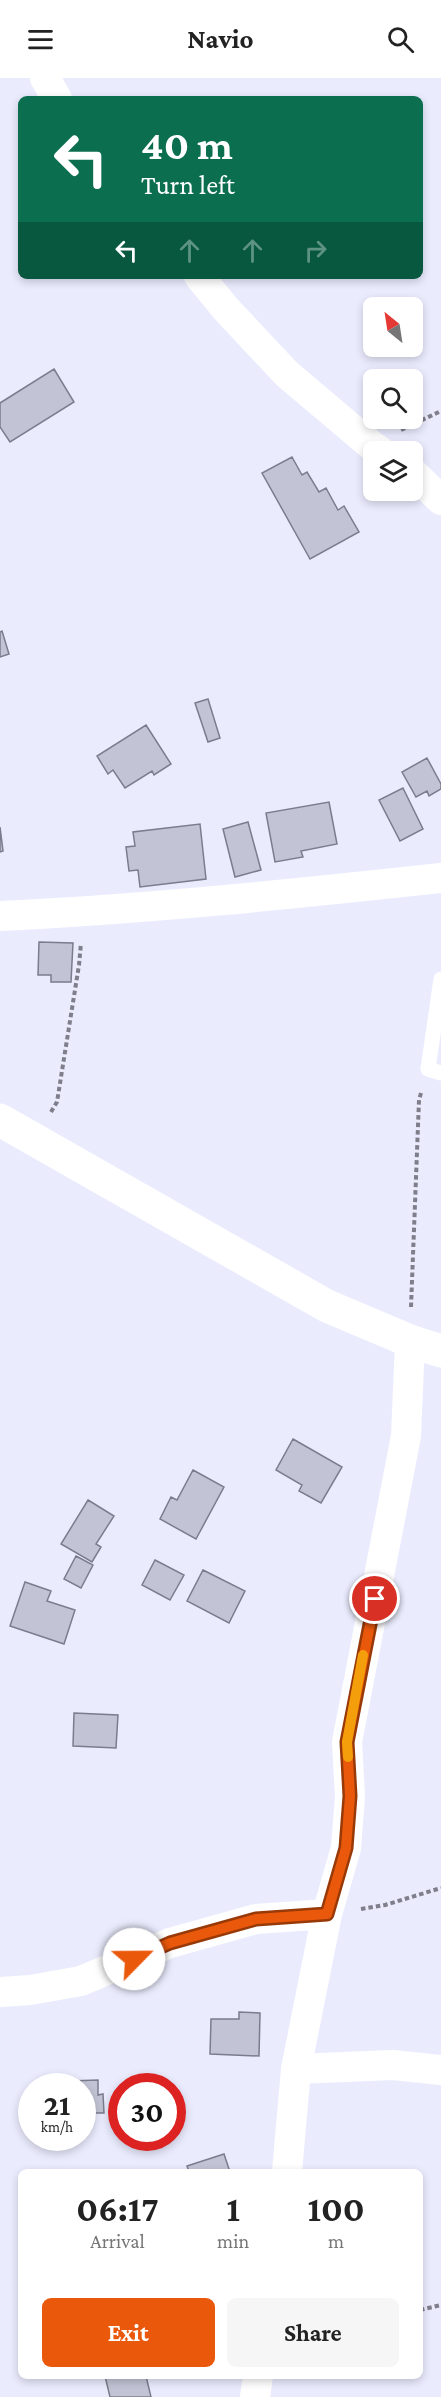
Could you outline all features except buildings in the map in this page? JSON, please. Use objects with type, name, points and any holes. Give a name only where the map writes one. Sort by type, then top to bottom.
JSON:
[{"type":"street","points":[[45,78],[55,96]]},
{"type":"street","points":[[201,279],[226,309],[287,374],[368,441]]},
{"type":"street","points":[[423,483],[441,500]]},
{"type":"street","points":[[0,916],[83,912],[441,878]]},
{"type":"street","points":[[2,1127],[36,1142],[327,1306],[410,1341],[441,1351]]},
{"type":"street","points":[[287,2169],[296,2069],[327,1914],[346,1848],[350,1796],[347,1742],[406,1436],[410,1341]]},
{"type":"street","points":[[0,1992],[81,1982],[170,1943],[256,1919],[327,1914]]},
{"type":"street","points":[[296,2069],[393,2065],[441,2070]]},
{"type":"street","points":[[255,2397],[258,2379]]},
{"type":"lane","points":[[435,1071],[441,979]]},
{"type":"path","points":[[388,441],[441,411]]},
{"type":"path","points":[[36,1142],[57,1102],[80,965],[83,912]]},
{"type":"path","points":[[410,1341],[419,1100],[435,1071]]},
{"type":"path","points":[[327,1914],[385,1905],[441,1888]]},
{"type":"path","points":[[423,2309],[441,2305]]},
{"type":"slow traffic","points":[[348,1757],[347,1742],[363,1655]]},
{"type":"route","points":[[134,1959],[170,1943],[256,1919],[327,1914],[346,1848],[350,1796],[347,1742],[375,1599]]}]
